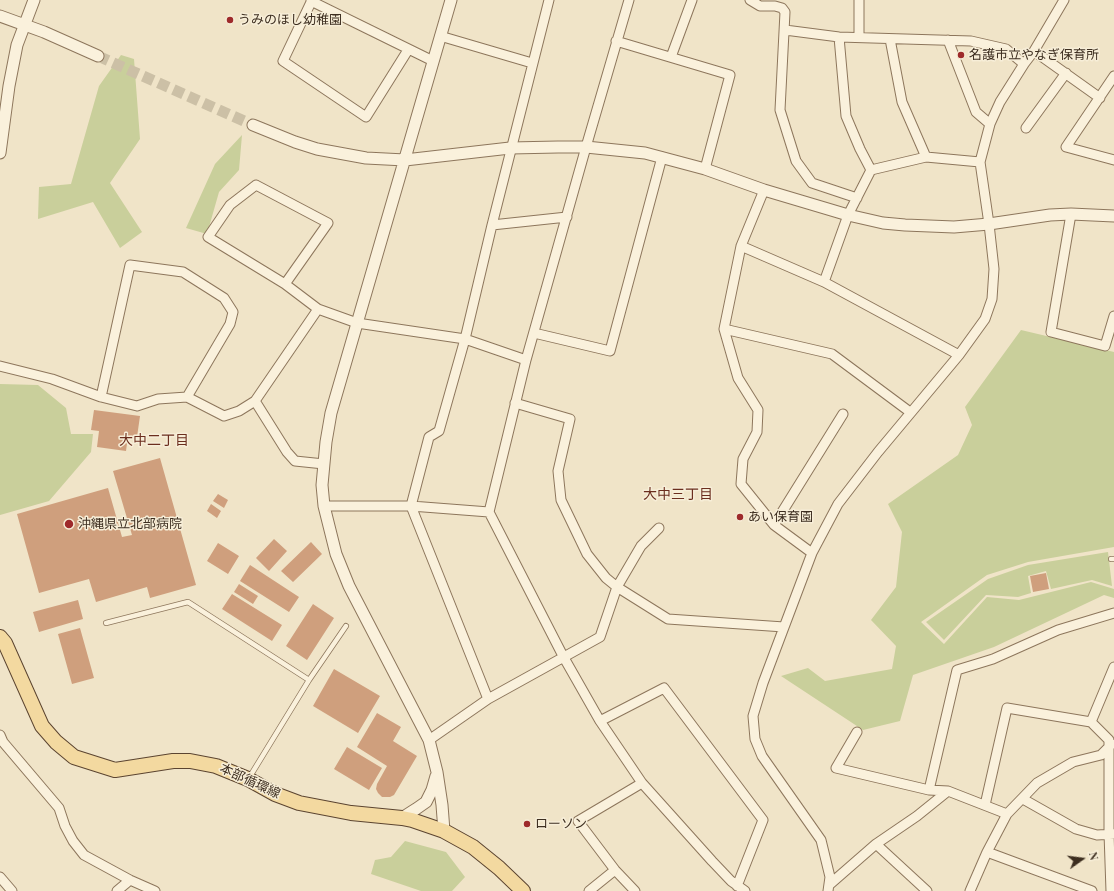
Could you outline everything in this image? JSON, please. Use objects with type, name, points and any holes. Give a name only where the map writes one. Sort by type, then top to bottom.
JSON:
[{"type":"main road","name":"本部循環線","points":[[0,637],[5,643],[42,726],[56,742],[74,757],[115,770],[172,761],[190,761],[216,766],[248,779],[274,794],[299,803],[351,813],[402,818],[444,831],[473,847],[499,868],[522,891]]},
{"type":"street","points":[[0,153],[9,86],[17,45],[34,0]]},
{"type":"street","points":[[408,50],[366,117],[283,60],[312,0],[408,50],[433,61]]},
{"type":"street","points":[[444,831],[437,772],[429,740],[349,586],[336,554],[324,506],[322,485],[331,413],[450,0]]},
{"type":"street","points":[[488,699],[412,506],[429,437],[439,431],[465,339],[510,148],[549,0]]},
{"type":"street","points":[[629,0],[616,41],[526,360],[489,512],[563,656],[600,721],[642,783],[712,861],[737,886],[745,891]]},
{"type":"street","points":[[670,57],[692,0]]},
{"type":"street","points":[[750,0],[760,6],[775,6],[782,8],[785,12],[780,110],[796,161],[812,183],[857,198]]},
{"type":"street","points":[[859,0],[859,38]]},
{"type":"street","points":[[828,888],[830,877],[821,840],[762,756],[756,739],[753,716],[763,683],[812,553],[838,504],[910,412],[959,355],[985,319],[992,299],[994,269],[980,162],[990,124],[1000,102],[1034,51],[1064,0]]},
{"type":"street","points":[[0,16],[44,32],[98,56]]},
{"type":"street","points":[[784,30],[839,37],[971,41],[1006,49],[1024,64]]},
{"type":"street","points":[[440,36],[532,63]]},
{"type":"street","points":[[839,37],[846,116],[871,170]]},
{"type":"street","points":[[890,38],[902,102],[926,157]]},
{"type":"street","points":[[948,40],[976,112],[990,124]]},
{"type":"street","points":[[616,41],[730,75],[705,170]]},
{"type":"street","points":[[1034,51],[1100,98]]},
{"type":"street","points":[[1026,128],[1066,73]]},
{"type":"street","points":[[1114,76],[1066,147],[1114,160]]},
{"type":"street","points":[[253,125],[295,142],[324,150],[366,158],[404,160],[510,148],[586,147],[645,153],[705,170],[764,190],[848,215],[883,223],[905,226],[954,227],[989,224],[1050,215],[1071,214],[1114,216]]},
{"type":"street","points":[[534,332],[610,350],[662,157]]},
{"type":"street","points":[[871,170],[926,157],[980,162]]},
{"type":"street","points":[[824,282],[848,215],[871,170]]},
{"type":"street","points":[[285,284],[328,223],[256,185],[230,205],[208,237],[285,284],[318,309],[357,324],[465,339],[526,360]]},
{"type":"street","points":[[764,190],[742,246],[724,329],[738,378],[758,410],[757,432],[742,459],[741,484],[774,525],[812,553]]},
{"type":"street","points":[[1071,214],[1051,332],[1106,346],[1114,316]]},
{"type":"street","points":[[492,225],[567,217]]},
{"type":"street","points":[[742,246],[824,282],[959,355]]},
{"type":"street","points":[[101,397],[130,265],[183,272],[224,298],[233,312],[230,324],[187,397]]},
{"type":"street","points":[[0,366],[52,378],[101,397],[137,406],[158,399],[187,397],[224,416],[239,411],[255,401],[318,309]]},
{"type":"street","points":[[724,329],[832,354],[910,412]]},
{"type":"street","points":[[255,401],[286,452],[295,461],[324,464]]},
{"type":"street","points":[[515,403],[570,419],[558,471],[561,500],[587,554],[606,578],[617,587],[668,619],[784,627]]},
{"type":"street","points":[[774,525],[843,414]]},
{"type":"street","points":[[324,506],[412,506],[489,512]]},
{"type":"street","points":[[429,740],[488,699],[563,656],[600,637],[617,587],[641,546],[659,528]]},
{"type":"street","points":[[929,790],[957,670],[993,659],[1058,630],[1114,613]]},
{"type":"street","points":[[1091,722],[1114,667]]},
{"type":"street","points":[[600,721],[664,688],[763,820],[737,886]]},
{"type":"street","points":[[985,805],[1007,708],[1091,722],[1112,744],[1111,891]]},
{"type":"street","points":[[857,732],[836,768],[929,790],[948,791],[1007,814]]},
{"type":"street","points":[[0,735],[3,742],[59,808],[65,826],[73,841],[84,855],[130,880],[155,891]]},
{"type":"street","points":[[970,891],[987,852],[1007,814],[1037,783],[1073,762],[1101,755],[1112,744]]},
{"type":"street","points":[[402,818],[426,802],[432,790],[437,772]]},
{"type":"street","points":[[635,891],[615,870],[578,821],[642,783]]},
{"type":"street","points":[[828,888],[876,844],[917,816],[948,791]]},
{"type":"street","points":[[1023,799],[1076,829],[1097,835],[1112,833]]},
{"type":"street","points":[[876,844],[926,891]]},
{"type":"street","points":[[987,852],[1092,891]]},
{"type":"street","points":[[588,891],[615,870]]},
{"type":"street","points":[[0,878],[12,891]]},
{"type":"street","points":[[117,891],[130,880]]},
{"type":"lane","points":[[106,624],[188,602],[309,680]]},
{"type":"lane","points":[[248,779],[309,680],[346,626]]},
{"type":"green space","points":[[121,55],[134,59],[140,139],[110,183],[142,232],[120,248],[93,202],[38,219],[39,187],[71,184],[99,86]]},
{"type":"green space","points":[[242,135],[239,170],[219,192],[207,234],[186,228],[215,164]]},
{"type":"green space","points":[[1021,330],[1114,352],[1114,547],[1028,562],[987,575],[921,622],[944,644],[987,597],[1019,600],[1091,582],[1114,589],[1114,598],[1104,595],[994,647],[913,675],[900,721],[863,730],[781,676],[808,668],[825,681],[892,669],[896,646],[871,620],[896,587],[902,532],[888,504],[958,455],[972,425],[965,407]]},
{"type":"green space","points":[[0,384],[38,385],[66,408],[71,434],[93,434],[91,452],[49,501],[0,515]]},
{"type":"green space","points":[[1108,552],[1112,586],[1092,580],[1051,589],[1046,571],[1028,576],[1031,593],[1018,597],[986,595],[944,640],[926,622],[988,579],[1028,565]]},
{"type":"green space","points":[[405,841],[446,852],[465,877],[452,891],[421,891],[371,874],[375,860],[391,857]]},
{"type":"building","points":[[94,410],[140,416],[137,437],[128,436],[126,451],[97,447],[99,431],[91,430]]},
{"type":"building","name":"沖縄県立北部病院","points":[[160,458],[196,585],[150,598],[147,587],[96,602],[89,579],[39,593],[17,514],[108,488],[122,537],[132,535],[113,471]]},
{"type":"building","points":[[218,494],[228,500],[224,508],[213,501]]},
{"type":"building","points":[[211,504],[221,511],[217,518],[207,511]]},
{"type":"building","points":[[274,539],[287,551],[269,571],[256,558]]},
{"type":"building","points":[[311,542],[322,554],[293,582],[281,571]]},
{"type":"building","points":[[218,543],[239,556],[228,574],[207,561]]},
{"type":"building","points":[[250,565],[299,597],[289,612],[240,581]]},
{"type":"building","points":[[1046,573],[1049,589],[1033,592],[1030,576]]},
{"type":"building","points":[[239,584],[258,596],[253,604],[234,592]]},
{"type":"building","points":[[232,594],[282,625],[272,641],[222,609]]},
{"type":"building","points":[[78,600],[83,619],[39,632],[33,612]]},
{"type":"building","points":[[313,604],[334,618],[307,660],[286,646]]},
{"type":"building","points":[[80,628],[94,678],[72,684],[58,634]]},
{"type":"building","points":[[334,669],[380,696],[358,733],[313,706]]},
{"type":"building","points":[[377,713],[401,727],[393,741],[417,756],[394,795],[390,797],[382,797],[376,789],[377,784],[387,766],[357,747]]},
{"type":"building","points":[[347,747],[382,768],[369,790],[334,769]]},
{"type":"tunnel","points":[[98,56],[253,125]]},
{"type":"place","name":"うみのほし幼稚園","points":[[230,20]]},
{"type":"place","name":"名護市立やなぎ保育所","points":[[961,55]]},
{"type":"place","name":"あい保育園","points":[[740,517]]},
{"type":"place","name":"沖縄県立北部病院","points":[[69,524]]},
{"type":"place","name":"ローソン","points":[[527,824]]},
{"type":"district","name":"大中二丁目","points":[[154,441]]},
{"type":"district","name":"大中三丁目","points":[[678,495]]}]
